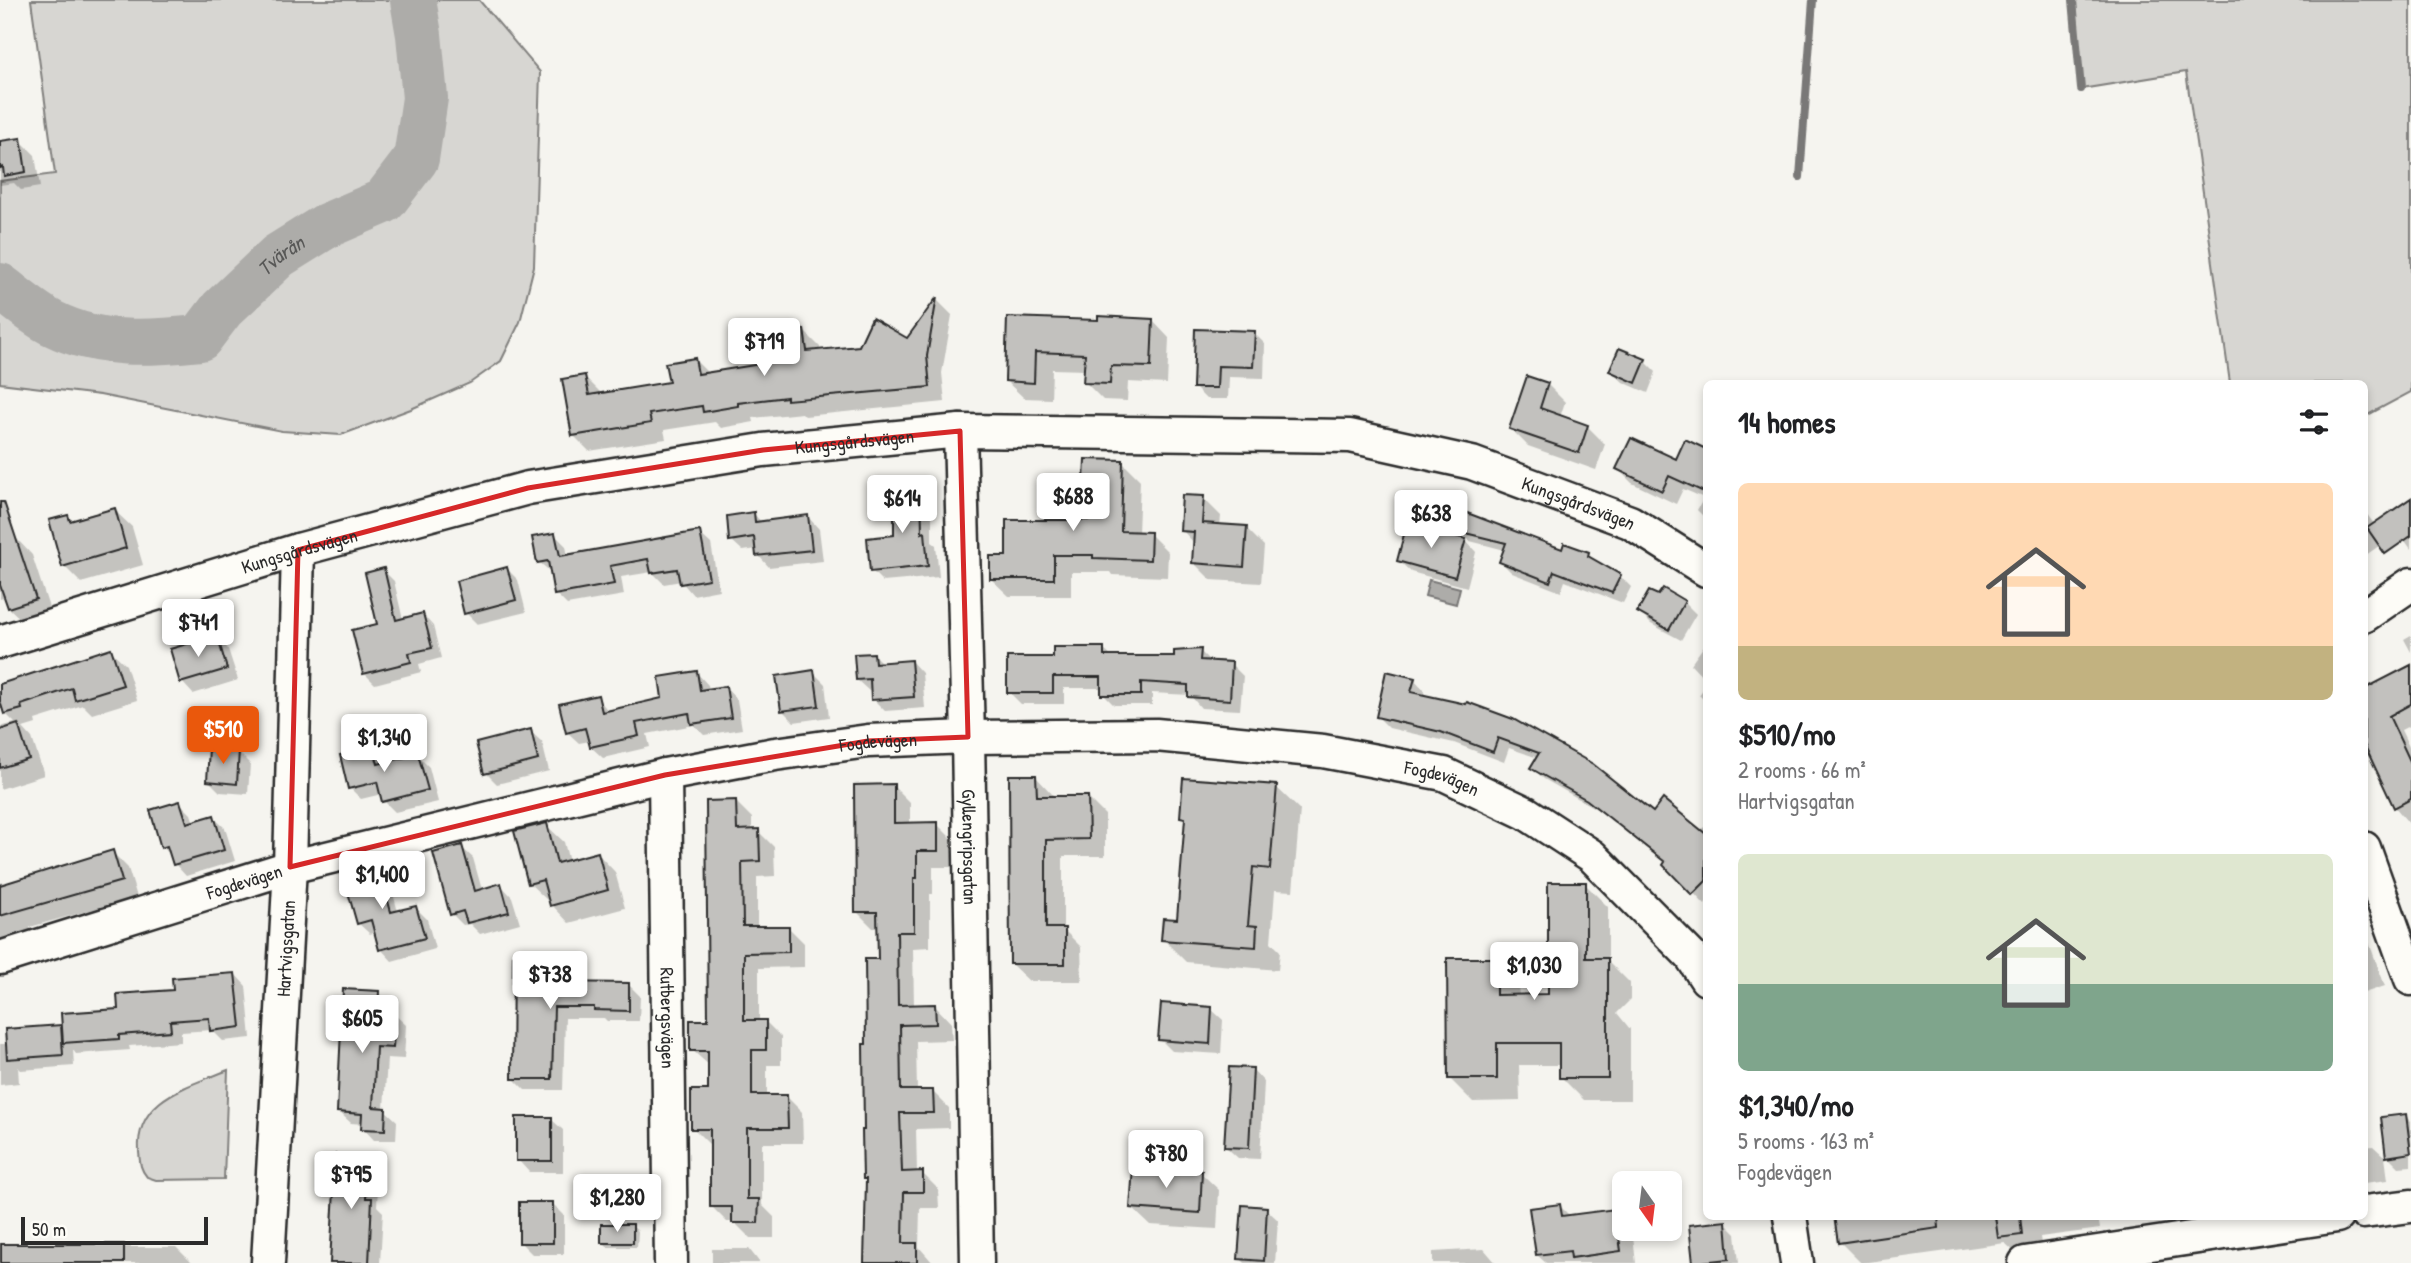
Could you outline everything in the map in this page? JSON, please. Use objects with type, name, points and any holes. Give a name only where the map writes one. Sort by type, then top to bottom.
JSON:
[{"type":"street","name":"Kungsgårdsvägen","points":[[0,642],[298,550],[528,488],[763,450],[960,431],[1350,436],[1472,463],[1508,476],[1630,522],[1703,568]]},
{"type":"street","name":"Gyllengripsgatan","points":[[960,431],[977,1263]]},
{"type":"street","name":"Hartvigsgatan","points":[[268,1263],[290,867],[298,550]]},
{"type":"street","points":[[2368,613],[2411,584]]},
{"type":"street","name":"Fogdevägen","points":[[0,958],[290,867],[665,775],[775,754],[869,741],[968,737],[1167,736],[1323,751],[1444,774],[1526,813],[1592,856],[1691,956],[1703,974]]},
{"type":"street","name":"Rutbergsvägen","points":[[665,775],[671,1263]]},
{"type":"street","points":[[2368,859],[2411,979]]},
{"type":"street","points":[[2368,1211],[2411,1206]]},
{"type":"street","points":[[1791,1220],[1797,1263]]},
{"type":"street","points":[[2025,1263],[2142,1241],[2306,1220]]},
{"type":"highlighted area","points":[[960,431],[968,737],[868,741],[665,775],[290,867],[298,550],[528,488],[763,450]]},
{"type":"shaded area","points":[[31,0],[479,0],[540,72],[534,266],[520,322],[501,361],[470,383],[341,435],[282,431],[100,395],[0,383],[0,181],[55,174]]},
{"type":"shaded area","points":[[2073,0],[2411,0],[2411,392],[2368,415],[2368,380],[2230,380],[2186,72],[2081,89]]},
{"type":"shaded area","points":[[1429,580],[1460,588],[1456,604],[1425,596]]},
{"type":"shaded area","points":[[228,1070],[224,1179],[156,1180],[147,1177],[140,1162],[140,1134],[155,1107],[181,1089]]},
{"type":"building","points":[[21,138],[26,172],[4,176],[3,167],[0,168],[0,141]]},
{"type":"building","points":[[937,297],[927,356],[930,387],[787,400],[787,397],[738,403],[738,406],[703,412],[702,406],[649,414],[651,423],[572,436],[562,379],[585,375],[589,395],[669,382],[665,363],[695,358],[698,374],[767,363],[764,333],[804,329],[807,351],[859,346],[872,318],[907,338]]},
{"type":"building","points":[[1098,316],[1153,319],[1151,367],[1111,366],[1110,384],[1083,383],[1085,354],[1035,352],[1034,383],[1005,381],[1007,317],[1098,320]]},
{"type":"building","points":[[1195,329],[1255,331],[1253,367],[1218,366],[1217,388],[1193,388]]},
{"type":"building","points":[[1619,348],[1646,359],[1636,383],[1609,371]]},
{"type":"building","points":[[1527,376],[1548,383],[1540,408],[1588,425],[1579,453],[1509,429]]},
{"type":"building","points":[[1631,438],[1676,459],[1685,439],[1703,448],[1703,492],[1669,476],[1662,491],[1616,469]]},
{"type":"building","points":[[1085,459],[1123,460],[1121,531],[1151,532],[1150,560],[1054,555],[1054,579],[990,579],[990,556],[1006,556],[1006,520],[1094,520],[1095,482],[1084,481]]},
{"type":"building","points":[[894,486],[921,486],[922,533],[925,532],[928,566],[870,572],[867,538],[894,535]]},
{"type":"building","points":[[1182,495],[1204,496],[1202,523],[1247,526],[1244,567],[1192,563],[1194,532],[1180,531]]},
{"type":"building","points":[[2411,498],[2411,536],[2385,554],[2368,527]]},
{"type":"building","points":[[0,502],[4,502],[36,599],[8,608],[0,585]]},
{"type":"building","points":[[115,508],[126,548],[62,567],[49,520],[68,515],[70,521]]},
{"type":"building","points":[[1462,511],[1562,549],[1564,543],[1589,552],[1588,556],[1621,575],[1612,593],[1554,571],[1550,582],[1499,562],[1506,543],[1457,531]]},
{"type":"building","points":[[754,512],[755,522],[808,515],[812,550],[756,556],[754,537],[729,541],[727,516]]},
{"type":"building","points":[[1407,523],[1466,539],[1455,577],[1397,561]]},
{"type":"building","points":[[700,531],[709,579],[680,584],[677,569],[651,573],[648,559],[610,566],[614,584],[554,595],[548,561],[537,563],[532,537],[555,533],[560,556]]},
{"type":"building","points":[[507,567],[516,600],[464,614],[456,581]]},
{"type":"building","points":[[384,568],[396,620],[423,613],[432,648],[409,653],[411,662],[363,674],[352,630],[377,624],[365,573]]},
{"type":"building","points":[[1663,588],[1685,601],[1669,630],[1637,612],[1649,591],[1658,595]]},
{"type":"building","points":[[217,635],[227,669],[180,683],[170,649]]},
{"type":"building","points":[[1053,647],[1104,647],[1104,656],[1174,656],[1174,651],[1201,649],[1200,660],[1232,662],[1230,700],[1188,697],[1188,685],[1141,682],[1141,695],[1101,695],[1101,677],[1053,677],[1053,693],[1007,693],[1007,657],[1053,657]]},
{"type":"building","points":[[111,648],[123,685],[75,700],[72,688],[21,705],[22,709],[4,714],[0,701],[0,684]]},
{"type":"building","points":[[874,653],[875,663],[911,660],[914,697],[871,700],[870,679],[856,680],[854,654]]},
{"type":"building","points":[[2411,665],[2411,704],[2389,716],[2411,763],[2411,799],[2394,808],[2368,753],[2368,687]]},
{"type":"building","points":[[814,670],[819,706],[781,711],[776,676]]},
{"type":"building","points":[[697,671],[700,690],[726,686],[731,718],[691,724],[689,713],[636,723],[639,736],[590,747],[585,728],[566,733],[559,704],[598,695],[602,712],[662,698],[659,677]]},
{"type":"building","points":[[1386,671],[1415,678],[1411,692],[1466,704],[1467,702],[1513,719],[1593,764],[1653,812],[1663,799],[1703,832],[1703,884],[1692,895],[1663,865],[1665,862],[1587,800],[1530,768],[1539,753],[1498,738],[1493,752],[1441,732],[1376,717]]},
{"type":"building","points":[[18,724],[29,759],[0,768],[0,730]]},
{"type":"building","points":[[531,729],[538,760],[484,774],[476,743]]},
{"type":"building","points":[[373,747],[378,764],[418,754],[428,790],[382,802],[377,782],[348,789],[340,755]]},
{"type":"building","points":[[209,748],[239,750],[237,784],[207,781]]},
{"type":"building","points":[[1009,775],[1036,775],[1037,796],[1088,796],[1089,839],[1046,840],[1046,928],[1065,928],[1065,964],[1010,964]]},
{"type":"building","points":[[1183,778],[1277,785],[1270,869],[1253,867],[1248,925],[1257,926],[1256,947],[1161,940],[1163,918],[1177,919],[1185,818],[1180,817]]},
{"type":"building","points":[[894,784],[894,823],[938,822],[938,851],[917,851],[914,932],[897,932],[898,1005],[935,1004],[936,1024],[900,1025],[901,1090],[933,1090],[934,1113],[900,1113],[902,1172],[923,1171],[923,1192],[904,1192],[903,1243],[917,1243],[917,1263],[864,1263],[866,1179],[863,1179],[862,1130],[863,1044],[866,1044],[865,959],[878,959],[877,912],[855,912],[854,785]]},
{"type":"building","points":[[736,800],[737,830],[759,829],[760,861],[742,862],[743,926],[789,926],[789,952],[744,953],[744,1020],[766,1020],[766,1050],[752,1050],[752,1095],[787,1095],[788,1128],[747,1128],[747,1199],[759,1199],[758,1223],[732,1223],[732,1207],[710,1207],[710,1129],[691,1129],[691,1090],[708,1090],[708,1051],[690,1051],[690,1020],[708,1020],[706,801]]},
{"type":"building","points":[[180,801],[187,823],[214,815],[224,850],[173,865],[167,846],[161,848],[150,810]]},
{"type":"building","points":[[547,823],[557,863],[598,852],[608,890],[550,906],[543,880],[528,884],[514,831]]},
{"type":"building","points":[[462,845],[475,891],[501,883],[509,912],[467,923],[463,911],[450,915],[433,853]]},
{"type":"building","points":[[113,850],[122,881],[0,916],[0,885]]},
{"type":"building","points":[[379,869],[391,912],[416,906],[425,938],[379,950],[371,920],[357,924],[344,878]]},
{"type":"building","points":[[1548,882],[1586,882],[1586,958],[1608,958],[1608,1078],[1559,1078],[1559,1043],[1497,1043],[1497,1079],[1448,1079],[1447,958],[1496,958],[1496,995],[1548,994]]},
{"type":"building","points":[[513,955],[550,955],[551,968],[557,968],[557,982],[629,983],[629,1011],[594,1010],[594,1007],[554,1007],[552,1079],[512,1079]]},
{"type":"building","points":[[235,973],[241,1027],[210,1031],[209,1018],[170,1021],[171,1031],[119,1035],[119,1039],[63,1043],[61,1013],[118,1009],[117,994],[173,990],[172,978]]},
{"type":"building","points":[[343,989],[379,991],[378,1011],[395,1012],[393,1048],[376,1047],[373,1107],[386,1108],[385,1130],[361,1129],[362,1114],[337,1112]]},
{"type":"building","points":[[1161,1003],[1212,1007],[1210,1044],[1158,1040]]},
{"type":"building","points":[[61,1025],[63,1055],[7,1059],[5,1029]]},
{"type":"building","points":[[1229,1067],[1253,1068],[1249,1148],[1224,1147]]},
{"type":"building","points":[[2406,1114],[2411,1153],[2386,1157],[2381,1117]]},
{"type":"building","points":[[516,1117],[552,1117],[552,1161],[516,1161]]},
{"type":"building","points":[[336,1154],[368,1156],[366,1198],[372,1198],[369,1263],[330,1263]]},
{"type":"building","points":[[1133,1167],[1202,1171],[1200,1213],[1130,1208]]},
{"type":"building","points":[[519,1202],[553,1202],[553,1243],[519,1243]]},
{"type":"building","points":[[1560,1204],[1562,1216],[1612,1209],[1612,1241],[1620,1241],[1621,1251],[1571,1258],[1570,1251],[1536,1255],[1529,1208]]},
{"type":"building","points":[[1242,1205],[1267,1207],[1264,1261],[1238,1259]]},
{"type":"building","points":[[1835,1220],[1938,1220],[1939,1228],[1838,1243]]},
{"type":"building","points":[[1996,1220],[2020,1220],[2022,1235],[1998,1238]]},
{"type":"building","points":[[1726,1221],[1729,1259],[1693,1263],[1689,1225]]},
{"type":"building","points":[[601,1224],[633,1224],[633,1243],[601,1243]]},
{"type":"building","points":[[1,1244],[124,1244],[124,1263],[1,1263]]},
{"type":"waterway","name":"Tvärån","points":[[0,286],[47,320],[89,337],[126,342],[200,338],[222,309],[278,256],[326,226],[384,201],[416,159],[425,98],[413,0]]},
{"type":"waterway","points":[[1800,177],[1813,0]]},
{"type":"waterway","points":[[2073,0],[2081,89]]}]
